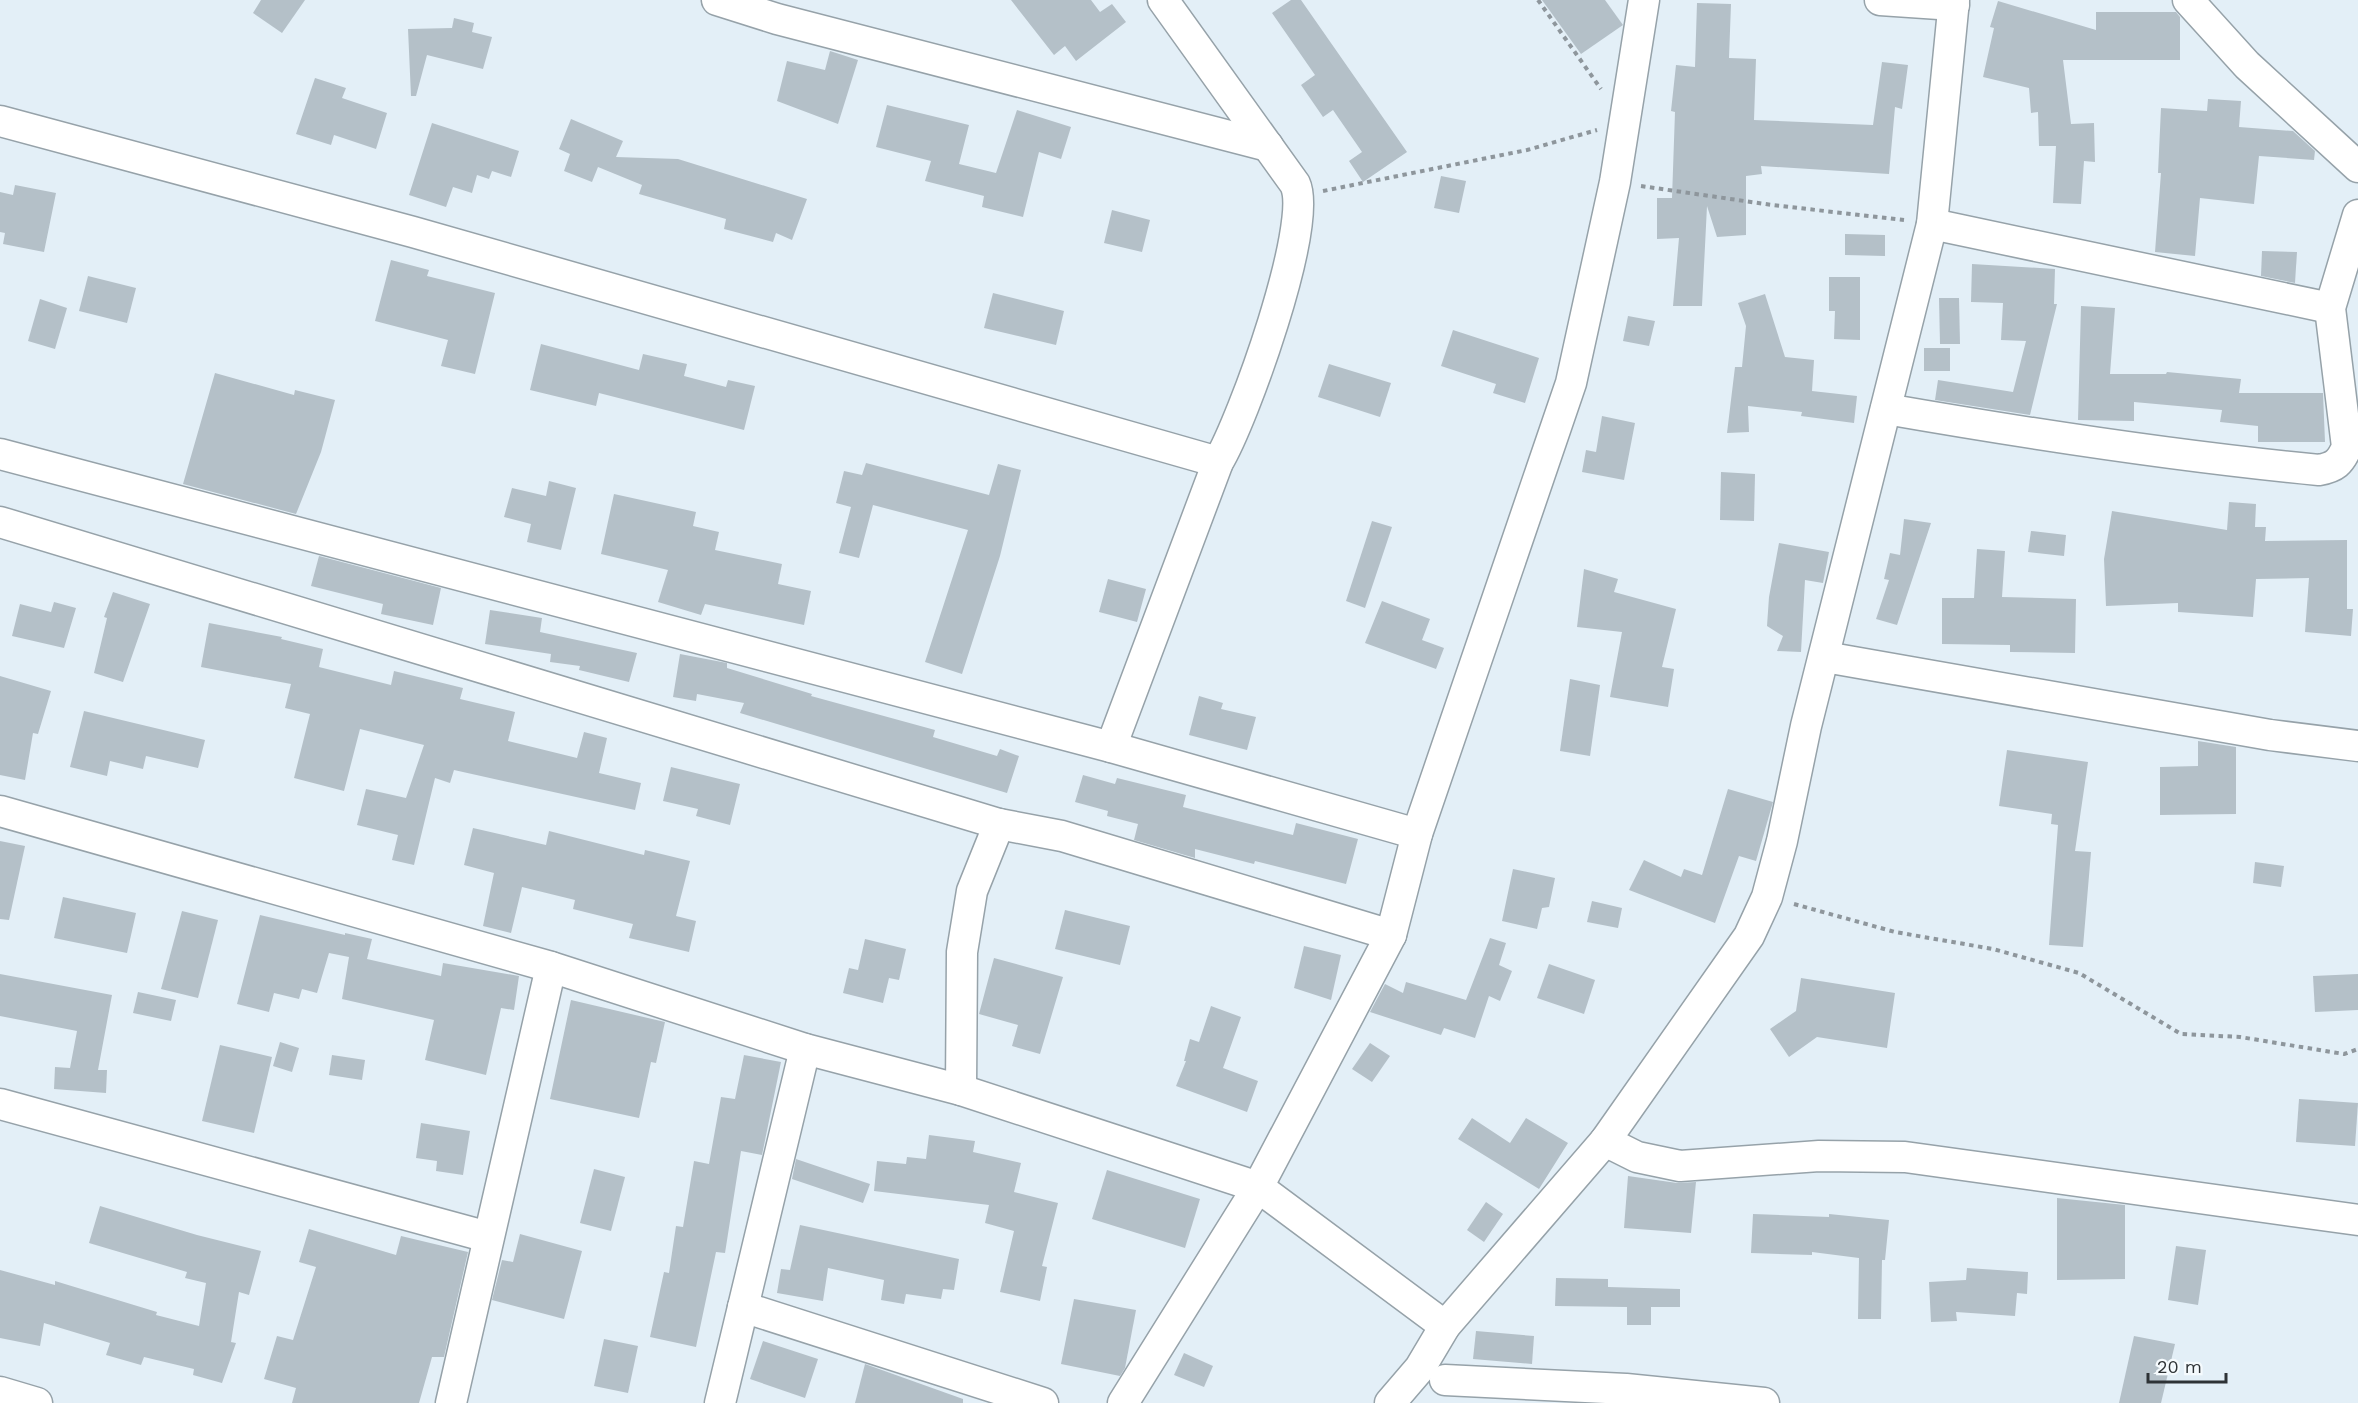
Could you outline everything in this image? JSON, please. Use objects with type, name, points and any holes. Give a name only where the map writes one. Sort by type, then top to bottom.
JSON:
[{"type":"street","points":[[717,0],[771,9],[1268,146]]},
{"type":"street","points":[[1111,747],[1218,462],[1237,426],[1274,316],[1295,240],[1299,196],[1295,184],[1163,0]]},
{"type":"street","points":[[1123,1403],[1258,1188],[1391,935],[1417,834],[1571,383],[1615,182],[1644,0]]},
{"type":"street","points":[[1438,1383],[1445,1326],[1605,1141],[1749,936],[1767,897],[1932,224],[1954,2],[1880,0]]},
{"type":"street","points":[[2188,0],[2247,65],[2358,167]]},
{"type":"street","points":[[0,121],[413,232],[1218,462]]},
{"type":"street","points":[[1886,409],[2059,439],[2207,459],[2319,470],[2332,467],[2341,462],[2347,447],[2330,308],[2358,215]]},
{"type":"street","points":[[1932,224],[2330,308]]},
{"type":"street","points":[[0,454],[1111,747],[1417,834]]},
{"type":"street","points":[[0,522],[999,824],[1062,836],[1391,935]]},
{"type":"street","points":[[1824,657],[2259,733],[2358,746]]},
{"type":"street","points":[[0,811],[551,967],[805,1049],[961,1090],[1258,1188],[1445,1326]]},
{"type":"street","points":[[961,1090],[962,952],[972,891],[999,824]]},
{"type":"street","points":[[451,1403],[551,967]]},
{"type":"street","points":[[720,1403],[805,1049]]},
{"type":"street","points":[[0,1104],[488,1236]]},
{"type":"street","points":[[1605,1141],[1637,1157],[1680,1166],[1819,1156],[1905,1157],[2071,1182],[2358,1220]]},
{"type":"street","points":[[743,1307],[1043,1403]]},
{"type":"street","points":[[1390,1403],[1438,1383],[1626,1389],[1764,1403]]},
{"type":"street","points":[[0,1392],[37,1403]]},
{"type":"path","points":[[1299,196],[1527,150],[1625,122],[1538,0]]},
{"type":"path","points":[[1615,182],[1932,224]]},
{"type":"path","points":[[1767,897],[1895,933],[1993,949],[2079,973],[2181,1034],[2240,1037],[2344,1054],[2358,1049]]},
{"type":"building","points":[[261,0],[305,0],[282,33],[253,13]]},
{"type":"building","points":[[1011,0],[1091,0],[1100,12],[1112,4],[1126,22],[1076,61],[1065,46],[1054,55]]},
{"type":"building","points":[[1291,0],[1301,0],[1407,152],[1363,182],[1349,161],[1362,152],[1333,110],[1323,117],[1301,85],[1315,75],[1272,13]]},
{"type":"building","points":[[1542,0],[1605,0],[1623,25],[1581,54]]},
{"type":"building","points":[[1998,1],[2096,30],[2096,12],[2176,12],[2180,17],[2180,60],[2063,60],[2071,124],[2094,123],[2095,162],[2084,161],[2081,204],[2053,203],[2056,146],[2039,146],[2038,112],[2031,113],[2029,88],[1983,77],[1994,28],[1990,27]]},
{"type":"building","points":[[1697,3],[1731,4],[1729,58],[1756,59],[1754,120],[1873,125],[1882,62],[1908,65],[1902,109],[1895,107],[1889,174],[1761,166],[1762,174],[1746,176],[1746,235],[1717,237],[1707,206],[1702,306],[1673,306],[1679,238],[1657,239],[1657,198],[1672,198],[1675,112],[1671,111],[1676,65],[1695,67]]},
{"type":"building","points":[[454,18],[474,23],[472,32],[492,37],[483,69],[427,55],[416,96],[411,96],[408,29],[452,28]]},
{"type":"building","points":[[830,51],[858,60],[838,124],[777,101],[787,61],[825,70]]},
{"type":"building","points":[[315,78],[346,88],[342,98],[387,113],[376,149],[334,135],[331,145],[296,134]]},
{"type":"building","points":[[2208,99],[2241,101],[2239,127],[2293,131],[2315,151],[2314,160],[2259,156],[2254,204],[2200,198],[2195,256],[2155,252],[2161,173],[2158,173],[2161,108],[2207,111]]},
{"type":"building","points":[[887,105],[969,125],[959,164],[996,173],[1017,110],[1071,127],[1061,159],[1039,152],[1023,217],[982,207],[984,196],[925,181],[931,161],[876,147]]},
{"type":"building","points":[[571,119],[623,141],[616,157],[678,159],[807,199],[792,240],[776,233],[773,242],[724,229],[726,219],[639,194],[642,185],[598,167],[592,182],[564,171],[570,154],[559,149]]},
{"type":"building","points":[[432,123],[519,151],[511,177],[492,171],[489,179],[477,175],[472,193],[453,187],[446,207],[409,195]]},
{"type":"building","points":[[1441,176],[1466,181],[1459,213],[1434,208]]},
{"type":"building","points":[[15,185],[56,193],[44,252],[3,244],[5,233],[0,232],[0,192],[13,195]]},
{"type":"building","points":[[1112,210],[1150,220],[1142,252],[1104,243]]},
{"type":"building","points":[[1845,234],[1885,235],[1885,256],[1845,255]]},
{"type":"building","points":[[2262,251],[2297,252],[2295,283],[2261,276]]},
{"type":"building","points":[[391,260],[429,270],[427,276],[495,293],[475,374],[441,366],[448,340],[375,321]]},
{"type":"building","points":[[1972,264],[2055,269],[2054,304],[2057,304],[2030,415],[1935,400],[1938,380],[2013,392],[2026,341],[2001,340],[2003,303],[1971,302]]},
{"type":"building","points":[[88,276],[136,288],[127,323],[79,311]]},
{"type":"building","points":[[1829,277],[1860,277],[1860,340],[1834,339],[1835,311],[1829,311]]},
{"type":"building","points":[[993,293],[1064,311],[1056,345],[984,328]]},
{"type":"building","points":[[1765,294],[1785,357],[1814,360],[1812,391],[1857,396],[1854,423],[1801,416],[1802,412],[1748,406],[1749,432],[1727,433],[1735,367],[1742,367],[1746,326],[1738,303]]},
{"type":"building","points":[[1939,298],[1959,298],[1960,344],[1940,344]]},
{"type":"building","points":[[40,299],[67,308],[55,349],[28,341]]},
{"type":"building","points":[[2081,306],[2115,308],[2110,374],[2166,374],[2167,372],[2241,379],[2239,393],[2323,393],[2325,442],[2258,442],[2258,426],[2220,422],[2222,410],[2134,402],[2134,421],[2078,420]]},
{"type":"building","points":[[1628,316],[1655,321],[1649,346],[1623,341]]},
{"type":"building","points":[[1453,330],[1539,358],[1525,403],[1493,393],[1496,384],[1441,366]]},
{"type":"building","points":[[541,344],[639,370],[643,354],[687,364],[684,376],[726,387],[728,380],[755,386],[744,430],[599,393],[596,406],[530,390]]},
{"type":"building","points":[[1924,348],[1950,348],[1950,371],[1924,371]]},
{"type":"building","points":[[1329,364],[1391,383],[1380,417],[1318,397]]},
{"type":"building","points":[[215,373],[294,395],[295,390],[335,400],[321,452],[296,514],[183,484]]},
{"type":"building","points":[[1602,416],[1635,423],[1624,480],[1582,472],[1586,450],[1596,452]]},
{"type":"building","points":[[866,463],[989,495],[998,464],[1021,470],[1000,556],[962,674],[925,662],[968,530],[873,505],[859,558],[839,553],[851,507],[836,503],[844,471],[862,475]]},
{"type":"building","points":[[1721,472],[1755,474],[1754,521],[1720,520]]},
{"type":"building","points":[[549,481],[576,488],[561,550],[527,542],[531,524],[504,517],[512,488],[546,496]]},
{"type":"building","points":[[614,494],[696,512],[693,526],[719,532],[715,550],[782,564],[778,584],[811,591],[804,625],[705,604],[701,615],[658,602],[668,570],[601,554]]},
{"type":"building","points":[[2229,502],[2256,504],[2255,527],[2266,527],[2265,541],[2347,540],[2347,609],[2353,609],[2351,636],[2305,632],[2309,578],[2256,579],[2253,617],[2178,612],[2178,603],[2106,606],[2104,559],[2112,511],[2227,530]]},
{"type":"building","points":[[1904,519],[1931,523],[1897,625],[1876,619],[1889,580],[1884,579],[1890,553],[1900,555]]},
{"type":"building","points":[[1372,521],[1392,527],[1365,608],[1346,601]]},
{"type":"building","points":[[2031,531],[2066,535],[2064,556],[2028,552]]},
{"type":"building","points":[[1779,543],[1829,552],[1823,583],[1805,580],[1801,652],[1777,651],[1783,636],[1767,626],[1769,597]]},
{"type":"building","points":[[1977,549],[2005,551],[2002,597],[2076,599],[2075,653],[2010,652],[2010,645],[1942,644],[1942,598],[1974,598]]},
{"type":"building","points":[[319,556],[441,588],[433,625],[381,614],[383,604],[311,586]]},
{"type":"building","points":[[1584,569],[1618,579],[1614,592],[1676,609],[1662,667],[1674,669],[1668,707],[1610,697],[1622,632],[1577,627]]},
{"type":"building","points":[[1108,579],[1146,589],[1137,622],[1099,612]]},
{"type":"building","points":[[113,592],[150,604],[123,682],[94,673],[107,618],[104,617]]},
{"type":"building","points":[[1382,601],[1430,619],[1422,640],[1444,648],[1436,669],[1365,643]]},
{"type":"building","points":[[54,602],[76,608],[64,648],[12,636],[20,604],[51,612]]},
{"type":"building","points":[[490,610],[542,618],[540,632],[637,653],[629,682],[579,670],[580,666],[550,662],[551,654],[485,644]]},
{"type":"building","points":[[209,623],[282,637],[281,639],[323,649],[319,667],[391,685],[394,671],[463,688],[460,699],[515,712],[508,741],[577,758],[584,732],[607,738],[599,773],[641,783],[635,810],[454,770],[450,783],[435,778],[414,865],[392,860],[398,835],[357,825],[366,789],[406,798],[424,745],[360,729],[344,791],[294,778],[310,714],[285,708],[291,684],[201,667]]},
{"type":"building","points":[[680,654],[727,663],[727,668],[812,694],[811,696],[935,730],[933,737],[997,756],[1000,749],[1019,756],[1007,793],[740,713],[744,703],[697,694],[696,701],[673,697]]},
{"type":"building","points":[[0,676],[51,691],[38,734],[33,733],[25,780],[0,775]]},
{"type":"building","points":[[1570,679],[1600,685],[1590,756],[1560,751]]},
{"type":"building","points":[[1199,696],[1223,703],[1221,709],[1256,717],[1247,750],[1189,735]]},
{"type":"building","points":[[84,711],[205,740],[198,768],[146,756],[143,769],[110,761],[107,776],[70,767]]},
{"type":"building","points":[[2198,741],[2236,747],[2236,814],[2160,815],[2160,767],[2198,766]]},
{"type":"building","points":[[2007,750],[2088,762],[2075,851],[2091,852],[2083,947],[2049,945],[2058,825],[2051,824],[2052,814],[1999,806]]},
{"type":"building","points":[[671,767],[740,784],[730,825],[696,816],[698,809],[663,801]]},
{"type":"building","points":[[1083,775],[1115,784],[1117,778],[1186,795],[1183,807],[1293,835],[1296,823],[1358,839],[1346,884],[1255,861],[1254,864],[1195,849],[1195,858],[1134,840],[1138,824],[1107,816],[1108,811],[1075,802]]},
{"type":"building","points":[[1728,789],[1773,802],[1756,861],[1739,856],[1715,923],[1629,890],[1644,860],[1681,877],[1684,869],[1702,875]]},
{"type":"building","points":[[473,828],[546,845],[549,831],[644,855],[645,850],[690,861],[676,916],[696,921],[689,952],[629,938],[633,924],[573,909],[575,900],[522,887],[511,933],[483,926],[494,873],[464,865]]},
{"type":"building","points":[[0,841],[25,846],[9,920],[0,919]]},
{"type":"building","points":[[2255,862],[2284,866],[2281,887],[2253,883]]},
{"type":"building","points":[[1513,869],[1555,878],[1549,907],[1542,908],[1537,929],[1502,921]]},
{"type":"building","points":[[63,897],[136,913],[127,953],[54,938]]},
{"type":"building","points":[[1592,901],[1622,908],[1618,928],[1587,922]]},
{"type":"building","points":[[1065,910],[1130,926],[1120,965],[1055,949]]},
{"type":"building","points":[[182,911],[218,920],[198,998],[161,989]]},
{"type":"building","points":[[260,915],[372,939],[367,959],[441,976],[443,963],[519,976],[514,1010],[501,1008],[486,1075],[425,1060],[434,1020],[342,999],[349,957],[329,953],[317,993],[302,989],[299,999],[274,993],[269,1012],[237,1004]]},
{"type":"building","points":[[1490,938],[1506,943],[1499,965],[1512,971],[1500,1001],[1489,996],[1475,1038],[1444,1028],[1441,1035],[1370,1012],[1385,984],[1403,993],[1406,982],[1466,1000]]},
{"type":"building","points":[[865,939],[906,949],[899,980],[889,978],[883,1003],[843,993],[849,968],[858,970]]},
{"type":"building","points":[[1304,946],[1341,955],[1331,1000],[1294,988]]},
{"type":"building","points":[[994,958],[1063,977],[1040,1054],[1012,1046],[1018,1025],[979,1014]]},
{"type":"building","points":[[1549,964],[1595,980],[1584,1014],[1537,998]]},
{"type":"building","points":[[0,974],[112,995],[98,1070],[107,1070],[106,1093],[54,1089],[55,1067],[70,1068],[77,1031],[0,1016]]},
{"type":"building","points":[[2358,974],[2358,1010],[2315,1012],[2313,976]]},
{"type":"building","points":[[1801,978],[1895,993],[1887,1048],[1817,1037],[1789,1057],[1770,1029],[1796,1011]]},
{"type":"building","points":[[138,992],[176,1000],[171,1021],[133,1013]]},
{"type":"building","points":[[571,1000],[665,1022],[656,1063],[651,1062],[639,1118],[550,1099]]},
{"type":"building","points":[[1211,1006],[1241,1017],[1223,1068],[1258,1081],[1247,1112],[1176,1086],[1186,1061],[1184,1061],[1190,1039],[1199,1042]]},
{"type":"building","points":[[280,1042],[299,1048],[292,1072],[273,1066]]},
{"type":"building","points":[[1370,1043],[1390,1056],[1372,1082],[1352,1069]]},
{"type":"building","points":[[220,1045],[272,1057],[254,1133],[202,1121]]},
{"type":"building","points":[[332,1055],[365,1060],[362,1080],[329,1075]]},
{"type":"building","points":[[744,1055],[781,1062],[762,1155],[741,1151],[725,1253],[716,1252],[696,1347],[650,1337],[664,1272],[669,1273],[676,1226],[683,1227],[694,1161],[709,1164],[721,1097],[735,1099]]},
{"type":"building","points":[[2299,1099],[2358,1103],[2355,1146],[2296,1142]]},
{"type":"building","points":[[1472,1118],[1510,1143],[1526,1118],[1568,1143],[1539,1189],[1458,1139]]},
{"type":"building","points":[[421,1123],[470,1131],[463,1175],[436,1171],[437,1161],[416,1158]]},
{"type":"building","points":[[929,1135],[975,1141],[973,1152],[1021,1163],[1014,1192],[1058,1203],[1042,1266],[1047,1267],[1040,1301],[1000,1292],[1014,1231],[985,1223],[989,1205],[874,1191],[877,1161],[906,1164],[907,1157],[926,1159]]},
{"type":"building","points":[[796,1159],[870,1184],[863,1203],[792,1179]]},
{"type":"building","points":[[594,1169],[625,1177],[611,1231],[580,1223]]},
{"type":"building","points":[[1107,1170],[1200,1199],[1185,1248],[1092,1219]]},
{"type":"building","points":[[1628,1176],[1677,1183],[1696,1182],[1691,1233],[1624,1228]]},
{"type":"building","points":[[2057,1198],[2125,1205],[2125,1279],[2057,1280]]},
{"type":"building","points":[[1486,1202],[1503,1214],[1484,1242],[1467,1230]]},
{"type":"building","points":[[100,1206],[197,1235],[261,1251],[249,1295],[239,1292],[231,1342],[236,1343],[222,1383],[193,1375],[194,1369],[144,1357],[141,1365],[106,1355],[110,1343],[44,1323],[40,1346],[0,1338],[0,1270],[55,1285],[55,1281],[157,1312],[156,1315],[199,1326],[206,1283],[185,1278],[187,1272],[89,1243]]},
{"type":"building","points":[[1753,1214],[1829,1217],[1829,1214],[1889,1220],[1885,1260],[1882,1260],[1881,1319],[1858,1319],[1859,1258],[1812,1252],[1812,1255],[1751,1253]]},
{"type":"building","points":[[800,1225],[959,1259],[954,1290],[943,1289],[941,1299],[906,1294],[904,1304],[881,1300],[884,1280],[828,1268],[823,1301],[777,1293],[781,1269],[790,1270]]},
{"type":"building","points":[[309,1229],[396,1255],[401,1236],[468,1252],[444,1357],[432,1357],[419,1403],[292,1403],[296,1388],[264,1379],[277,1336],[293,1340],[316,1267],[299,1262]]},
{"type":"building","points":[[520,1234],[582,1251],[564,1319],[492,1300],[502,1260],[513,1262]]},
{"type":"building","points":[[2176,1246],[2206,1250],[2198,1305],[2168,1300]]},
{"type":"building","points":[[1967,1268],[2028,1272],[2027,1294],[2017,1293],[2015,1316],[1956,1312],[1957,1321],[1931,1322],[1929,1282],[1966,1280]]},
{"type":"building","points":[[1556,1278],[1608,1279],[1608,1287],[1680,1289],[1680,1307],[1651,1307],[1651,1325],[1627,1325],[1627,1307],[1555,1306]]},
{"type":"building","points":[[1074,1299],[1136,1310],[1125,1368],[1120,1376],[1061,1364]]},
{"type":"building","points":[[1476,1331],[1534,1336],[1532,1364],[1473,1359]]},
{"type":"building","points":[[2134,1336],[2175,1344],[2161,1403],[2119,1403]]},
{"type":"building","points":[[604,1339],[638,1346],[628,1393],[594,1386]]},
{"type":"building","points":[[763,1341],[818,1359],[805,1398],[750,1379]]},
{"type":"building","points":[[1184,1353],[1213,1366],[1204,1387],[1174,1375]]},
{"type":"building","points":[[865,1364],[963,1399],[963,1403],[855,1403]]}]
